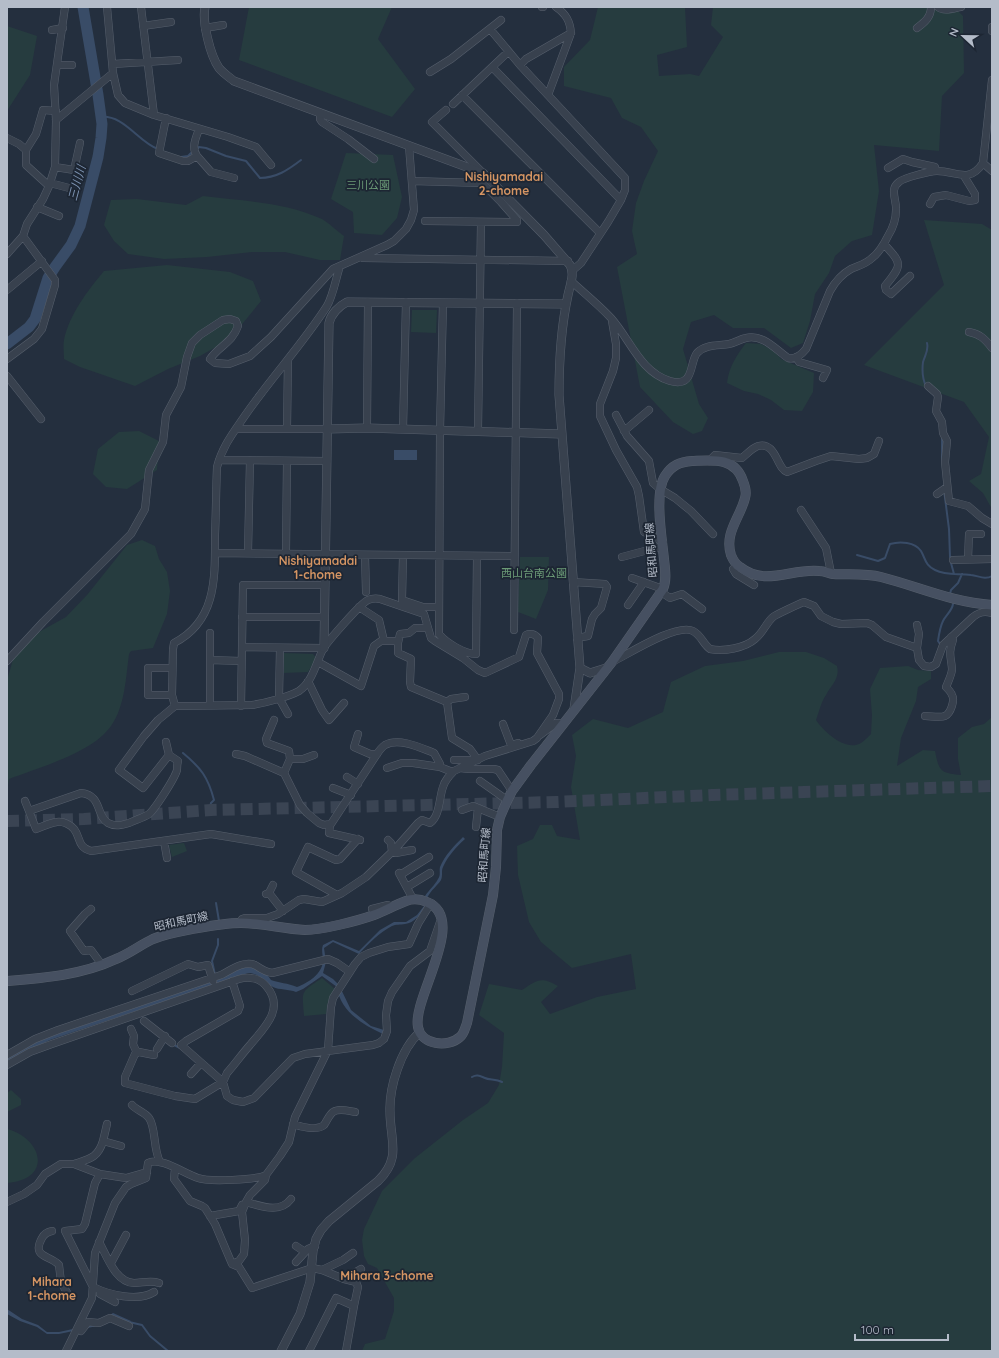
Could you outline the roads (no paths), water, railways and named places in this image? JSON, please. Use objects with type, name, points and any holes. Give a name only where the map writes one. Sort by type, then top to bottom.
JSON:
[{"type":"main road","name":"昭和馬町線","points":[[419,1033],[431,1041],[442,1044],[452,1042],[462,1036],[467,1023],[493,895],[496,867],[497,830],[500,817],[512,791],[609,665],[662,590],[665,580],[659,504],[660,489],[664,477],[675,465],[686,462],[709,460],[721,461],[735,467],[740,473],[746,490],[745,499],[729,540],[730,552],[737,565]]},
{"type":"main road","points":[[737,565],[744,571],[758,576],[774,576],[818,570],[831,574],[856,574],[880,577],[952,599],[973,604],[992,605]]},
{"type":"main road","name":"昭和馬町線","points":[[7,981],[69,975],[116,959],[153,939],[187,930],[240,923],[306,930],[373,916],[413,899]]},
{"type":"main road","points":[[413,899],[419,899],[431,903],[437,909],[441,919],[442,937],[421,1004],[417,1026],[419,1033]]},
{"type":"street","points":[[7,253],[23,236],[27,224],[50,185],[55,167],[56,111],[54,85],[65,7]]},
{"type":"street","points":[[107,7],[114,73],[118,95],[125,103],[256,147],[270,165]]},
{"type":"street","points":[[141,7],[154,114]]},
{"type":"street","points":[[205,7],[205,28],[213,54],[219,68],[234,81],[483,173]]},
{"type":"street","points":[[548,95],[571,33],[570,24],[566,16],[556,7]]},
{"type":"street","points":[[917,28],[923,24],[931,14],[931,7]]},
{"type":"street","points":[[938,7],[944,9],[961,7]]},
{"type":"street","points":[[430,72],[451,59],[502,20]]},
{"type":"street","points":[[143,26],[171,22]]},
{"type":"street","points":[[205,28],[223,26]]},
{"type":"street","points":[[52,30],[63,28]]},
{"type":"street","points":[[490,29],[508,52],[625,178],[625,190],[621,200],[581,263],[573,270],[566,304],[559,378],[561,434],[580,668],[574,709]]},
{"type":"street","points":[[520,65],[526,59],[571,33]]},
{"type":"street","points":[[453,104],[508,52]]},
{"type":"street","points":[[113,64],[178,60]]},
{"type":"street","points":[[57,65],[72,65]]},
{"type":"street","points":[[492,67],[621,200]]},
{"type":"street","points":[[56,120],[114,73]]},
{"type":"street","points":[[571,281],[612,318],[636,354],[656,375],[671,381],[679,382],[685,380],[689,376],[696,354],[700,350],[716,345],[729,344],[746,337],[766,341],[788,358],[791,359],[796,357],[802,354],[806,349],[834,284],[846,273],[863,265],[873,257],[884,244],[892,229],[895,219],[896,209],[894,192],[897,184],[905,178],[936,171],[964,176],[975,173],[983,163],[992,80]]},
{"type":"street","points":[[462,95],[600,234]]},
{"type":"street","points":[[56,111],[42,110],[36,134],[26,150],[26,165],[50,185],[69,188]]},
{"type":"street","points":[[446,110],[432,122],[568,261],[573,270]]},
{"type":"street","points":[[320,113],[320,119],[322,122],[348,139],[374,159]]},
{"type":"street","points":[[166,118],[160,149],[183,161],[188,161],[195,152],[199,129]]},
{"type":"street","points":[[7,138],[19,144],[26,150]]},
{"type":"street","points":[[55,167],[74,170],[80,143]]},
{"type":"street","points":[[7,662],[42,622],[131,534],[145,509],[149,470],[163,442],[166,415],[180,387],[192,343],[200,335],[223,320],[230,319],[236,321],[238,326],[235,334],[217,350],[210,359],[215,363],[229,364],[250,356],[271,337],[333,269],[376,251],[394,241],[406,229],[414,210],[409,146]]},
{"type":"street","points":[[195,152],[211,172],[234,178]]},
{"type":"street","points":[[888,168],[903,159],[935,167],[936,171]]},
{"type":"street","points":[[983,163],[992,171]]},
{"type":"street","points":[[930,204],[934,197],[946,195],[969,201],[975,200],[975,194],[964,176]]},
{"type":"street","points":[[412,181],[483,184],[517,220],[517,222],[425,221]]},
{"type":"street","points":[[37,207],[59,216]]},
{"type":"street","points":[[478,431],[481,222]]},
{"type":"street","points":[[7,359],[34,339],[42,329],[55,280],[23,236]]},
{"type":"street","points":[[884,244],[899,263],[895,273],[885,286],[886,290],[891,294],[910,276]]},
{"type":"street","points":[[359,258],[568,261]]},
{"type":"street","points":[[7,290],[44,264]]},
{"type":"street","points":[[175,706],[172,696],[174,643],[180,640],[198,624],[208,605],[213,584],[217,467],[219,460],[225,445],[236,428],[328,305],[340,266]]},
{"type":"street","points":[[324,648],[329,323],[335,311],[347,302],[566,304]]},
{"type":"street","points":[[367,428],[368,302]]},
{"type":"street","points":[[403,429],[406,302]]},
{"type":"street","points":[[443,303],[440,430],[439,634],[443,639],[469,654],[476,654],[477,556]]},
{"type":"street","points":[[514,630],[517,303]]},
{"type":"street","points":[[328,305],[335,311]]},
{"type":"street","points":[[612,318],[616,344],[616,358],[613,371],[600,404],[600,416],[616,450],[637,487],[644,532],[663,544]]},
{"type":"street","points":[[969,332],[984,338],[992,348]]},
{"type":"street","points":[[796,357],[799,362],[827,370],[823,378]]},
{"type":"street","points":[[287,429],[288,360]]},
{"type":"street","points":[[7,376],[41,419]]},
{"type":"street","points":[[928,386],[937,394],[938,397],[936,411],[942,422],[943,433],[946,441],[942,491],[949,501],[968,506],[992,524]]},
{"type":"street","points":[[624,431],[649,410]]},
{"type":"street","points":[[616,415],[627,436],[649,461],[654,483],[660,489],[675,498],[713,534]]},
{"type":"street","points":[[236,428],[367,428],[561,434]]},
{"type":"street","points":[[709,460],[714,455],[742,458],[757,446],[763,446],[770,449],[775,454],[783,470],[787,472],[831,456],[859,459],[868,458],[874,454],[879,441]]},
{"type":"street","points":[[219,460],[327,461]]},
{"type":"street","points":[[248,553],[250,460]]},
{"type":"street","points":[[286,553],[287,461]]},
{"type":"street","points":[[801,510],[826,548],[831,574]]},
{"type":"street","points":[[968,559],[969,534],[982,534]]},
{"type":"street","points":[[622,557],[663,544]]},
{"type":"street","points":[[215,553],[514,556]]},
{"type":"street","points":[[365,555],[366,592]]},
{"type":"street","points":[[403,555],[402,600],[422,607],[439,607]]},
{"type":"street","points":[[953,560],[992,559]]},
{"type":"street","points":[[737,565],[733,569],[736,574],[754,585]]},
{"type":"street","points":[[632,578],[662,590],[670,598],[682,594],[702,609]]},
{"type":"street","points":[[573,582],[605,584],[607,587],[601,608],[592,619],[588,636],[577,638]]},
{"type":"street","points":[[628,605],[644,582]]},
{"type":"street","points":[[241,706],[243,585],[324,585]]},
{"type":"street","points":[[169,755],[144,788],[119,770],[158,720],[175,706],[241,706],[263,703],[298,691],[308,682],[324,648],[359,607],[368,600],[375,598],[424,614],[428,628],[435,642],[485,673],[519,657],[526,635],[532,634],[537,636],[537,653],[557,689],[559,699],[553,715],[537,738]]},
{"type":"street","points":[[580,668],[590,673],[609,665],[662,636],[683,629],[694,631],[710,649],[731,649],[739,647],[756,639],[774,616],[804,602],[814,606],[821,616],[833,622],[841,624],[867,623],[872,625],[886,637],[917,648]]},
{"type":"street","points":[[359,607],[380,620],[384,641]]},
{"type":"street","points":[[917,625],[920,634],[917,648],[919,660],[924,666],[931,667],[936,664],[943,645],[978,613],[992,613]]},
{"type":"street","points":[[242,617],[324,617]]},
{"type":"street","points":[[428,628],[415,628],[409,633],[400,634],[398,641],[398,653],[411,659],[411,687],[446,702]]},
{"type":"street","points":[[210,634],[210,705]]},
{"type":"street","points":[[925,716],[944,716],[948,714],[952,706],[952,695],[946,687],[952,670],[950,657],[953,640],[951,637]]},
{"type":"street","points":[[318,662],[361,686],[374,646],[381,641],[398,641]]},
{"type":"street","points":[[242,647],[324,648]]},
{"type":"street","points":[[280,648],[279,698],[288,714]]},
{"type":"street","points":[[210,660],[241,661]]},
{"type":"street","points":[[172,668],[148,668],[148,695],[172,696]]},
{"type":"street","points":[[308,682],[322,710],[329,720],[344,703]]},
{"type":"street","points":[[446,702],[451,699],[464,697]]},
{"type":"street","points":[[446,702],[451,735],[454,740],[470,749],[478,760]]},
{"type":"street","points":[[274,720],[266,739],[267,743],[289,755],[303,759],[314,755]]},
{"type":"street","points":[[240,923],[245,918],[268,918],[283,911],[302,899],[322,902],[337,896],[361,882],[421,821],[430,823],[433,821],[438,807],[442,787],[446,780],[457,770],[478,760],[533,741],[556,724],[563,723]]},
{"type":"street","points":[[502,724],[511,745],[520,742],[522,745]]},
{"type":"street","points":[[358,734],[354,747],[370,754],[377,754]]},
{"type":"street","points":[[29,810],[84,793],[93,798],[108,823],[118,825],[139,819],[148,814],[154,808],[177,771],[178,761],[169,755],[166,742]]},
{"type":"street","points":[[337,896],[296,872],[308,847],[336,860],[340,859],[360,840],[329,833],[330,824],[342,810],[377,754],[383,747],[390,743],[397,742],[408,744],[434,753],[440,767]]},
{"type":"street","points":[[284,773],[289,755],[289,743]]},
{"type":"street","points":[[236,754],[245,756],[284,773],[300,805],[319,823],[324,825],[330,824]]},
{"type":"street","points":[[454,760],[478,760]]},
{"type":"street","points":[[387,768],[402,763],[413,763],[440,767],[450,771],[494,768],[498,770],[512,791]]},
{"type":"street","points":[[347,777],[358,784]]},
{"type":"street","points":[[480,781],[507,800]]},
{"type":"street","points":[[333,788],[351,795]]},
{"type":"street","points":[[25,801],[36,829],[59,821],[66,823],[75,830],[78,841],[83,848],[91,851],[211,834],[271,844]]},
{"type":"street","points":[[462,810],[473,806],[500,817]]},
{"type":"street","points":[[476,827],[478,808]]},
{"type":"street","points":[[388,840],[391,843],[392,852]]},
{"type":"street","points":[[164,841],[167,858]]},
{"type":"street","points":[[392,852],[396,853],[412,850]]},
{"type":"street","points":[[413,899],[399,874],[429,857]]},
{"type":"street","points":[[407,887],[430,873]]},
{"type":"street","points":[[273,885],[267,894],[283,911]]},
{"type":"street","points":[[210,1216],[238,1211],[245,1199],[265,1180],[266,1175],[289,1142],[296,1113],[328,1050],[333,998],[350,972],[361,957],[369,953],[388,947],[409,944],[418,924],[431,903]]},
{"type":"street","points":[[372,909],[388,905],[393,907]]},
{"type":"street","points":[[91,909],[70,931],[84,951],[91,950],[102,965]]},
{"type":"street","points":[[232,981],[240,1006],[238,1011],[181,1045],[223,1082],[226,1096],[239,1102],[246,1102],[254,1098],[293,1058],[305,1054],[328,1050],[373,1045],[384,1039],[387,1031],[386,1015],[388,1001],[392,992],[410,966],[430,951],[441,919]]},
{"type":"street","points":[[7,1055],[35,1039],[58,1030],[212,978],[244,964],[251,964],[272,973],[328,960],[337,963],[350,972]]},
{"type":"street","points":[[132,991],[188,964],[198,967],[208,965],[215,987]]},
{"type":"street","points":[[7,1065],[30,1052],[232,981],[247,977],[255,979],[262,982],[271,993],[274,1011],[269,1024],[227,1073],[223,1082],[196,1103],[125,1083],[124,1077],[137,1052]]},
{"type":"street","points":[[135,1004],[138,1013]]},
{"type":"street","points":[[144,1020],[172,1043]]},
{"type":"street","points":[[131,1029],[134,1036],[133,1044],[137,1052]]},
{"type":"street","points":[[281,1351],[300,1314],[310,1282],[315,1246],[321,1230],[329,1221],[378,1181],[388,1170],[393,1158],[394,1150],[390,1113],[391,1090],[407,1048],[419,1033]]},
{"type":"street","points":[[137,1052],[156,1052],[165,1036]]},
{"type":"street","points":[[191,1074],[201,1063]]},
{"type":"street","points":[[132,1105],[150,1120],[160,1162]]},
{"type":"street","points":[[293,1124],[304,1128],[320,1127],[333,1112],[355,1112]]},
{"type":"street","points":[[7,1202],[24,1194],[37,1185],[46,1174],[55,1167],[61,1164],[74,1164],[90,1158],[98,1153],[103,1141],[107,1124]]},
{"type":"street","points":[[103,1141],[122,1146]]},
{"type":"street","points":[[66,1351],[92,1298],[95,1252],[115,1204],[122,1192],[131,1184],[146,1178],[148,1163],[152,1161],[160,1162],[198,1178],[207,1180],[252,1179],[266,1175]]},
{"type":"street","points":[[74,1164],[100,1174],[126,1178],[147,1172]]},
{"type":"street","points":[[175,1168],[174,1179],[179,1187],[190,1201],[202,1206],[210,1216],[215,1224],[232,1264],[239,1267],[252,1288],[312,1268],[356,1282],[358,1287],[346,1351]]},
{"type":"street","points":[[100,1174],[95,1183],[85,1224],[82,1229],[66,1231],[93,1288],[115,1302]]},
{"type":"street","points":[[232,1264],[239,1261],[244,1254],[245,1240],[242,1215],[250,1195]]},
{"type":"street","points":[[246,1202],[274,1208],[283,1207],[290,1199]]},
{"type":"street","points":[[52,1231],[47,1232],[43,1236],[38,1248],[39,1252],[59,1265],[61,1282],[69,1296]]},
{"type":"street","points":[[111,1263],[126,1235]]},
{"type":"street","points":[[99,1242],[116,1273],[124,1280],[131,1282],[159,1283]]},
{"type":"street","points":[[296,1246],[305,1252]]},
{"type":"street","points":[[296,1262],[305,1252],[315,1246]]},
{"type":"street","points":[[322,1270],[343,1260],[353,1252]]},
{"type":"street","points":[[344,1279],[361,1269]]},
{"type":"street","points":[[93,1288],[109,1294],[122,1296],[148,1296],[154,1292]]},
{"type":"street","points":[[309,1351],[336,1298],[354,1306]]},
{"type":"street","points":[[74,1335],[77,1336],[88,1322],[99,1323],[110,1318],[129,1326]]},
{"type":"water","points":[[394,450],[417,450],[417,460],[394,460]]},
{"type":"water","points":[[463,837],[465,839],[452,852],[445,863],[442,869],[441,880],[427,898],[425,896],[439,878],[440,867],[444,859]]},
{"type":"water","points":[[424,906],[426,907],[414,920],[408,923],[394,925],[387,929],[374,938],[359,954],[333,942],[324,948],[326,962],[323,973],[339,985],[351,1010],[371,1026],[384,1030],[383,1034],[360,1022],[343,1003],[339,996],[337,987],[322,976],[296,992],[278,989],[259,976],[248,973],[50,1040],[7,1061],[7,1056],[48,1036],[241,967],[258,969],[265,973],[271,980],[297,987],[306,983],[320,970],[323,961],[323,945],[333,940],[359,951],[380,930],[394,922],[406,922],[417,915]]},
{"type":"water","points":[[7,1309],[22,1319],[38,1325],[47,1332],[59,1332],[96,1324],[113,1313],[131,1321],[130,1323],[113,1315],[97,1326],[59,1334],[47,1334],[37,1327],[20,1321],[7,1314]]},
{"type":"waterway","name":"三川川","points":[[7,344],[29,327],[35,319],[48,278],[71,245],[80,226],[98,157],[102,124],[83,7]]},
{"type":"waterway","points":[[100,117],[109,117],[124,124],[144,141],[158,149]]},
{"type":"waterway","points":[[196,150],[199,147],[206,148],[226,156],[246,161],[260,178],[271,177],[282,173],[301,160]]},
{"type":"waterway","points":[[181,157],[188,156],[192,152]]},
{"type":"waterway","points":[[926,386],[923,378],[923,362],[927,350],[927,343]]},
{"type":"waterway","points":[[942,439],[942,462]]},
{"type":"waterway","points":[[944,490],[949,529],[950,557]]},
{"type":"waterway","points":[[857,555],[878,561],[885,558],[890,544],[907,543],[918,548],[927,564],[940,572],[948,574],[971,575],[984,578],[992,576]]},
{"type":"waterway","points":[[951,563],[954,574]]},
{"type":"waterway","points":[[950,594],[951,590],[958,583],[962,574]]},
{"type":"waterway","points":[[940,644],[938,641],[941,626],[953,604]]},
{"type":"waterway","points":[[183,753],[195,763],[209,785],[214,800],[211,803],[210,808],[213,814]]},
{"type":"waterway","points":[[216,903],[219,921]]},
{"type":"waterway","points":[[215,975],[212,961],[218,945],[218,939]]},
{"type":"waterway","points":[[174,1045],[180,1048]]},
{"type":"waterway","points":[[472,1077],[478,1076],[502,1082]]},
{"type":"waterway","points":[[129,1322],[142,1325],[150,1336],[168,1351]]},
{"type":"tunnel","points":[[7,821],[84,819],[211,810],[556,802],[712,795],[992,786]]},
{"type":"district","name":"Nishiyamadai 2-chome","points":[[504,184]]},
{"type":"district","name":"Nishiyamadai 1-chome","points":[[318,568]]},
{"type":"district","name":"Mihara 3-chome","points":[[387,1276]]},
{"type":"district","name":"Mihara 1-chome","points":[[52,1289]]},
{"type":"park label","name":"三川公園","points":[[368,185]]},
{"type":"park label","name":"西山台南公園","points":[[534,573]]}]
